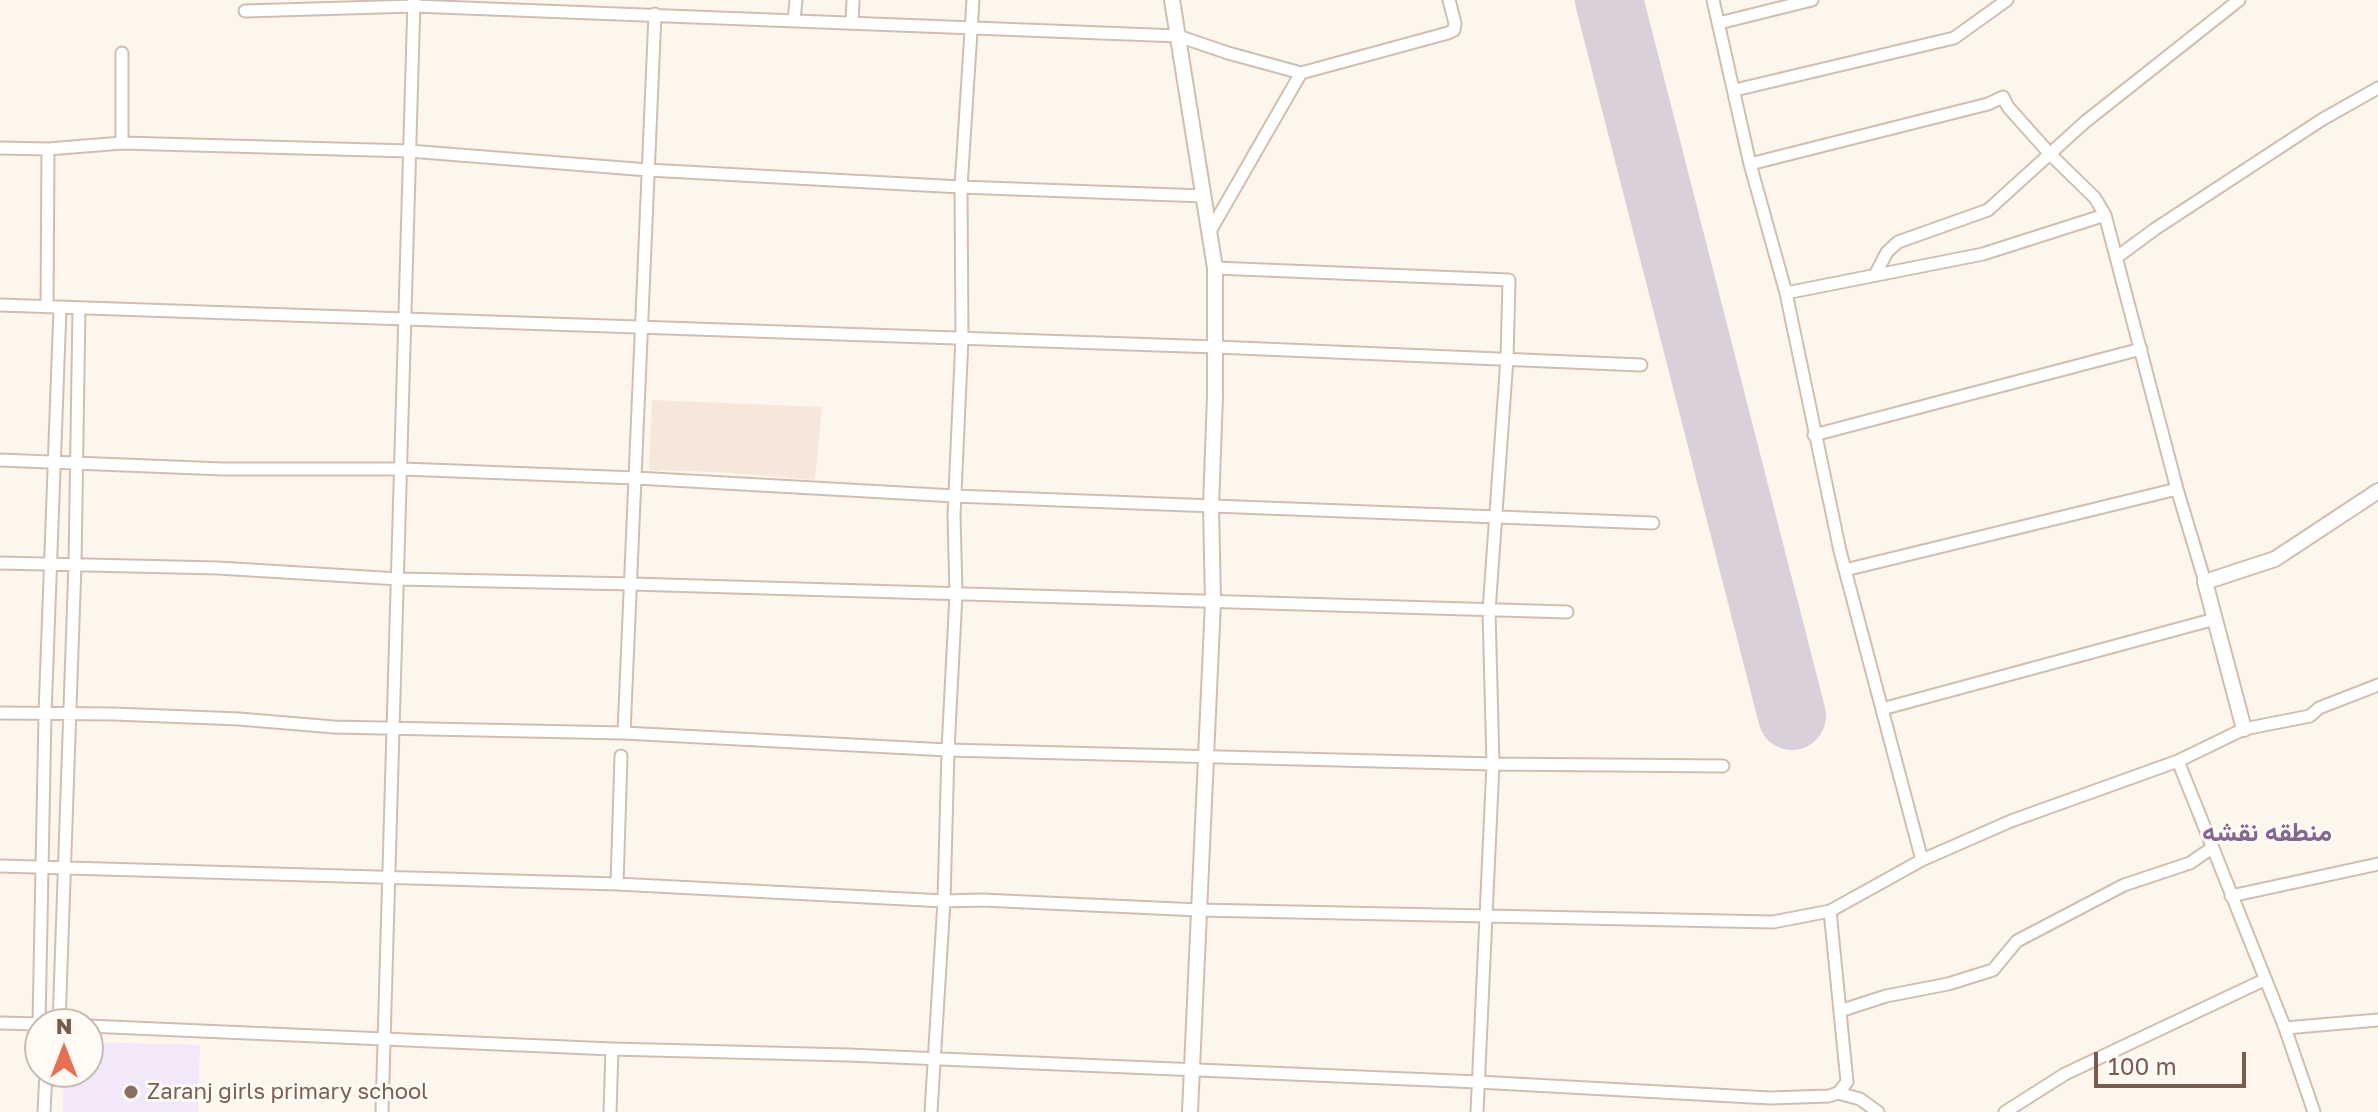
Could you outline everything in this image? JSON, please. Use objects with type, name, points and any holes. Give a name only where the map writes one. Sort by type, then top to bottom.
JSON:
[{"type":"street","points":[[794,20],[796,0]]},
{"type":"street","points":[[852,22],[853,0]]},
{"type":"street","points":[[931,1112],[944,901],[956,594],[955,496],[962,338],[961,187],[973,0]]},
{"type":"street","points":[[1172,0],[1215,268],[1211,506],[1213,602],[1190,1112]]},
{"type":"street","points":[[245,11],[414,3],[551,12],[1178,36],[1301,73],[1448,33],[1454,30],[1455,23],[1449,0]]},
{"type":"street","points":[[1713,0],[1750,164],[1786,293],[1845,570],[1922,860]]},
{"type":"street","points":[[1719,23],[1812,0]]},
{"type":"street","points":[[1735,90],[1954,38],[2007,0]]},
{"type":"street","points":[[1875,275],[1887,252],[1898,242],[1988,210],[2085,122],[2239,0]]},
{"type":"street","points":[[382,1112],[403,469],[414,3]]},
{"type":"street","points":[[624,733],[655,14]]},
{"type":"street","points":[[122,53],[122,143]]},
{"type":"street","points":[[1209,233],[1301,73]]},
{"type":"street","points":[[2117,257],[2323,119],[2378,88]]},
{"type":"street","points":[[1750,164],[1988,104],[2003,97],[2008,107],[2050,154],[2095,198],[2105,215],[2117,257],[2244,729]]},
{"type":"street","points":[[0,148],[48,149],[122,143],[409,151],[648,170],[1203,196]]},
{"type":"street","points":[[47,307],[48,149]]},
{"type":"street","points":[[1786,293],[1983,254],[2105,215]]},
{"type":"street","points":[[1215,268],[1509,280],[1507,358],[1489,611],[1493,764],[1477,1112]]},
{"type":"street","points":[[0,305],[643,326],[1641,365]]},
{"type":"street","points":[[39,1008],[45,714],[60,308]]},
{"type":"street","points":[[60,1008],[75,564],[79,309]]},
{"type":"street","points":[[1814,435],[2141,349]]},
{"type":"street","points":[[0,460],[223,469],[403,469],[955,496],[1653,523]]},
{"type":"street","points":[[1845,570],[2177,489]]},
{"type":"street","points":[[2205,582],[2275,559],[2378,491]]},
{"type":"street","points":[[0,563],[218,568],[399,579],[1567,612]]},
{"type":"street","points":[[1882,709],[2215,619]]},
{"type":"street","points":[[0,866],[617,884],[1199,910],[1773,922],[1830,911],[1922,860],[2011,821],[2178,761],[2244,729],[2310,716],[2319,708],[2378,685]]},
{"type":"street","points":[[0,713],[239,719],[334,727],[624,733],[948,750],[1493,764],[1723,766]]},
{"type":"street","points":[[617,884],[621,756]]},
{"type":"street","points":[[2178,761],[2285,1028],[2314,1112]]},
{"type":"street","points":[[1840,1011],[1886,996],[1948,984],[1993,970],[2017,941],[2124,885],[2190,863],[2212,848]]},
{"type":"street","points":[[2231,896],[2378,864]]},
{"type":"street","points":[[104,1027],[386,1041],[933,1059],[1478,1082],[1770,1098],[1829,1096],[1838,1093],[1847,1082],[1830,911]]},
{"type":"street","points":[[2005,1112],[2065,1074],[2264,980]]},
{"type":"street","points":[[2285,1028],[2378,1020]]},
{"type":"street","points":[[0,1023],[24,1024]]},
{"type":"street","points":[[610,1112],[612,1049]]},
{"type":"street","points":[[44,1112],[45,1088]]},
{"type":"street","points":[[1838,1093],[1860,1099],[1878,1112]]},
{"type":"street","points":[[1770,1098],[1770,1112]]},
{"type":"shaded area","points":[[652,400],[822,407],[815,480],[649,470]]},
{"type":"shaded area","name":"Zaranj girls primary school","points":[[104,1042],[200,1045],[198,1112],[63,1112],[64,1088],[104,1088]]},
{"type":"runway","points":[[1609,0],[1792,716]]},
{"type":"place","name":"Zaranj girls primary school","points":[[131,1092]]},
{"type":"district","name":"منطقه نقشه","points":[[2267,833]]}]
